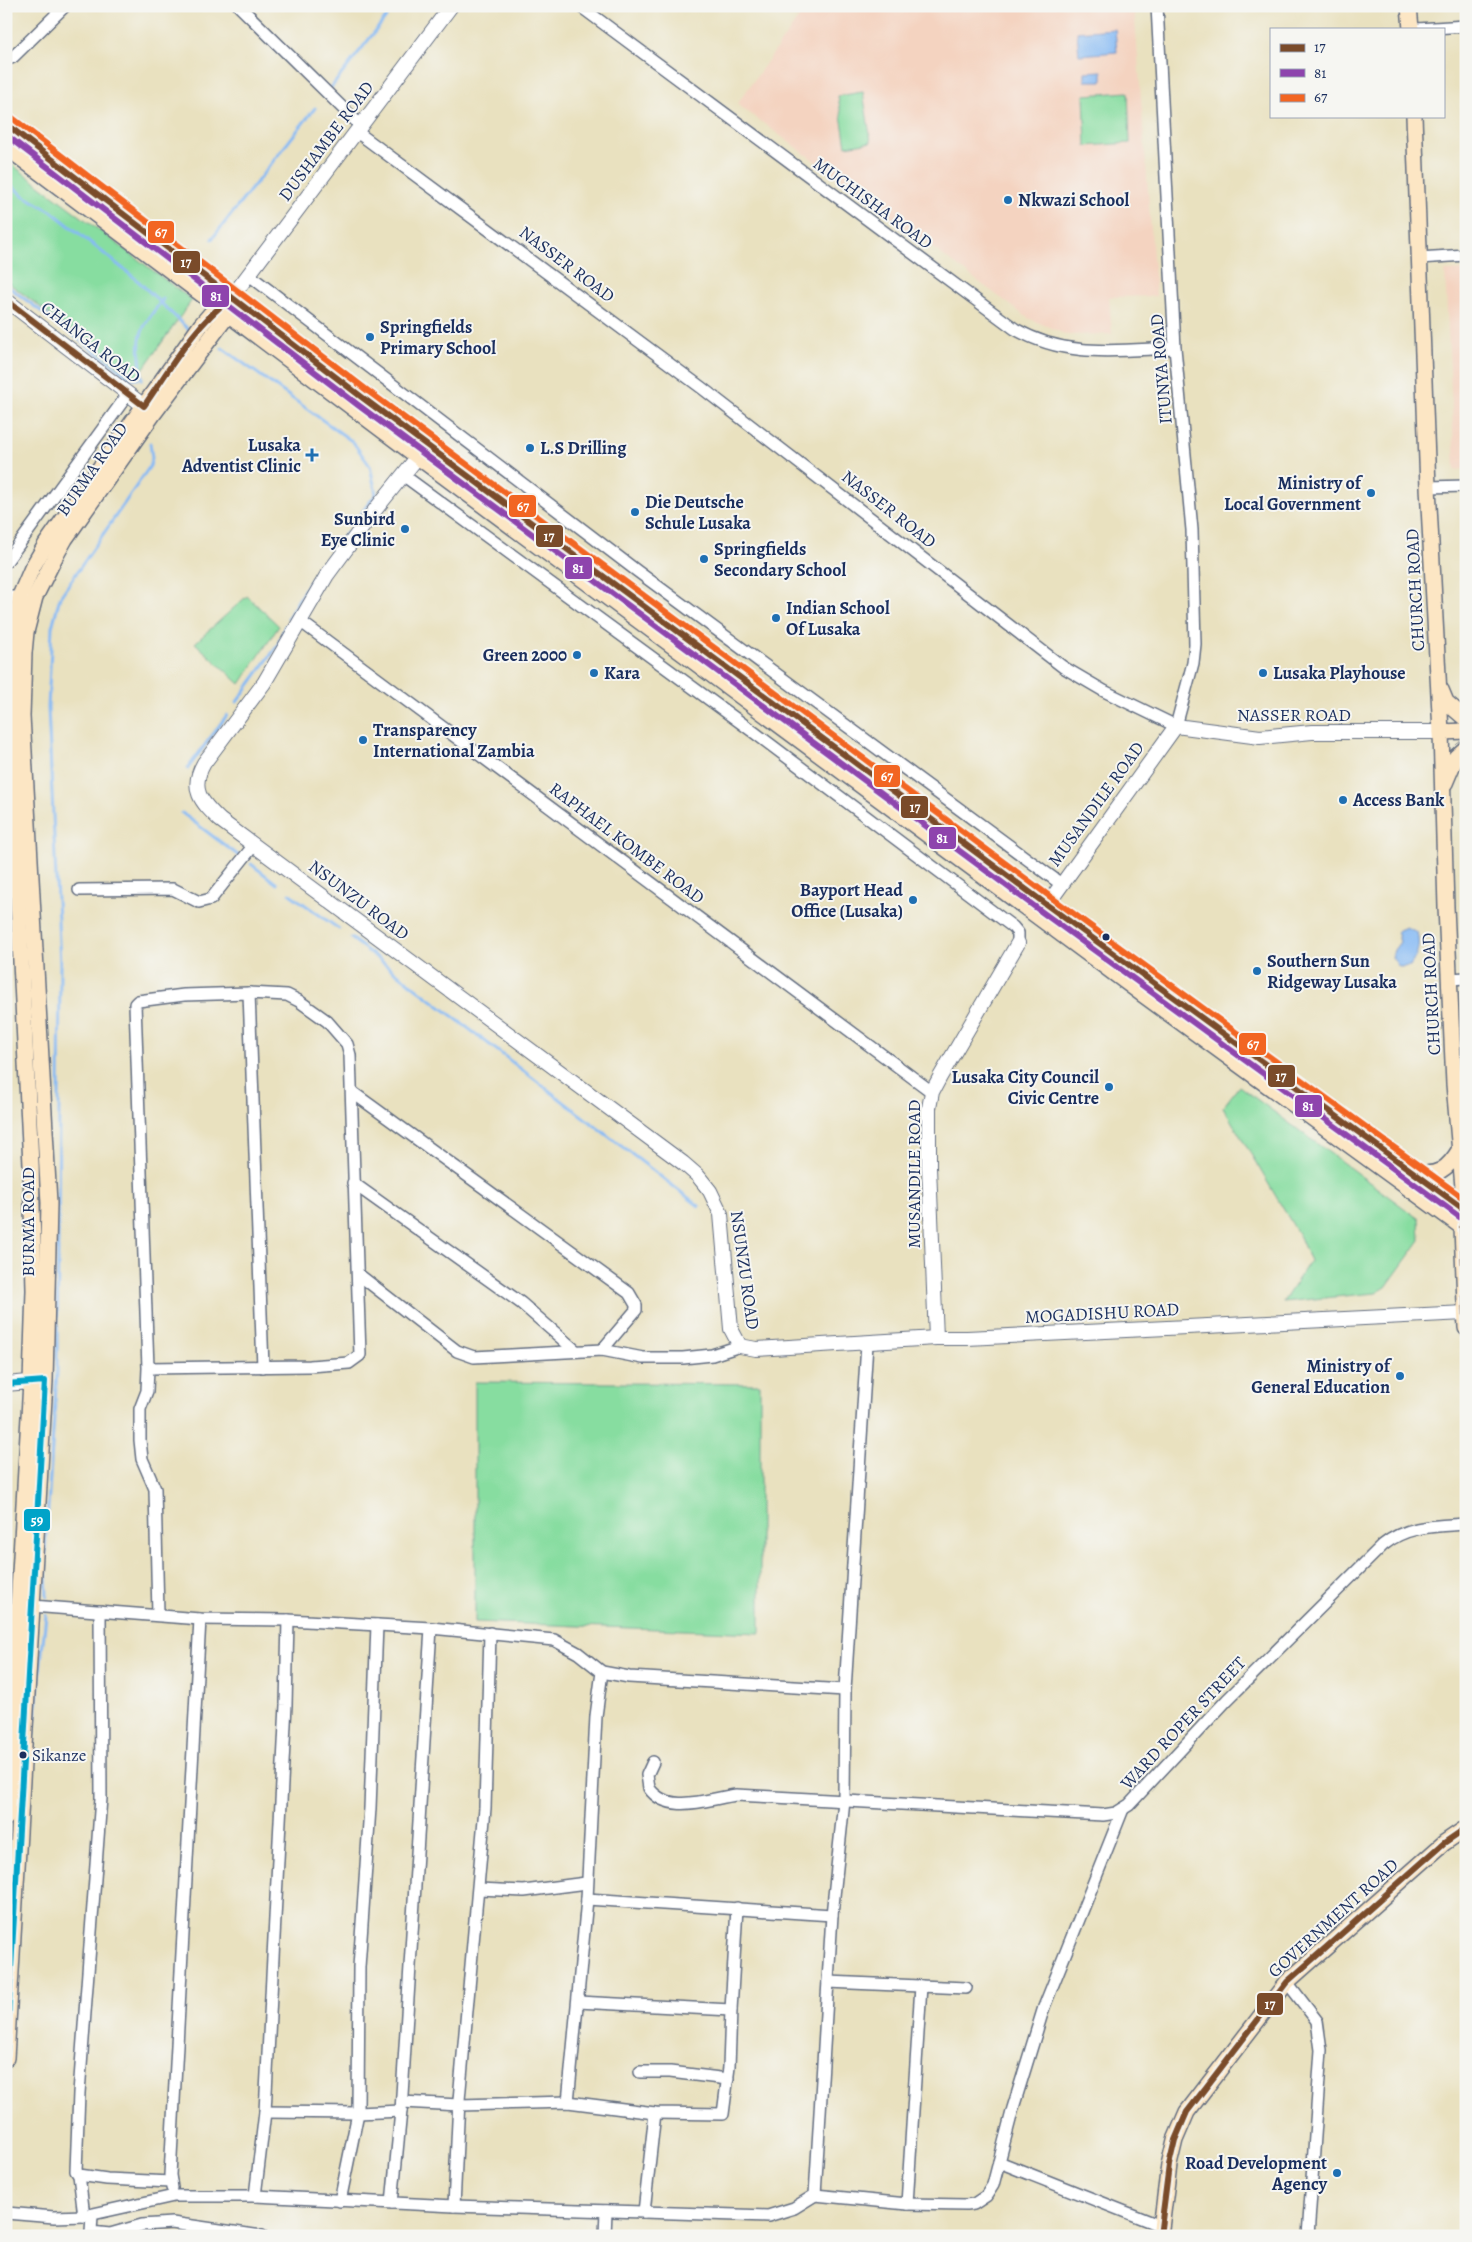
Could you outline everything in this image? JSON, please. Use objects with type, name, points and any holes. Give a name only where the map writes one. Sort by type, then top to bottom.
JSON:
[{"type":"main road","points":[[1409,6],[1411,28]]},
{"type":"main road","name":"CHURCH ROAD","points":[[1414,118],[1428,488],[1441,732],[1449,979],[1465,1211],[1466,1328]]},
{"type":"main road","points":[[6,124],[226,305],[418,457],[1126,982],[1464,1229]]},
{"type":"main road","points":[[6,147],[226,305],[428,445],[1047,905],[1465,1211]]},
{"type":"main road","name":"BURMA ROAD","points":[[6,2058],[32,1606],[38,1381],[31,1165],[9,716],[10,656],[21,597],[32,568],[46,544],[149,410],[201,325],[212,311],[226,305]]},
{"type":"main road","points":[[1438,682],[1446,702],[1466,719]]},
{"type":"main road","name":"NASSER ROAD","points":[[1441,732],[1466,731]]},
{"type":"main road","points":[[1442,794],[1447,775],[1456,758],[1466,748]]},
{"type":"main road","points":[[1411,1171],[1432,1173],[1443,1170],[1452,1163],[1460,1148]]},
{"type":"main road","name":"BURMA ROAD","points":[[6,1818],[38,1381]]},
{"type":"main road","name":"GOVERNMENT ROAD","points":[[1160,2231],[1175,2140],[1187,2112],[1287,1982],[1464,1827]]},
{"type":"street","points":[[6,60],[13,57],[65,6]]},
{"type":"street","name":"NASSER ROAD","points":[[239,6],[359,129],[702,388],[1063,667],[1104,691],[1176,726],[1260,737],[1312,732],[1441,732]]},
{"type":"street","name":"DUSHAMBE ROAD","points":[[226,305],[451,6]]},
{"type":"street","name":"MUCHISHA ROAD","points":[[580,6],[1015,329],[1043,343],[1080,350],[1176,348]]},
{"type":"street","name":"ITUNYA ROAD","points":[[1157,6],[1176,348],[1192,530],[1195,644],[1193,663],[1176,726]]},
{"type":"street","points":[[1433,28],[1466,26]]},
{"type":"street","points":[[1419,258],[1466,256]]},
{"type":"street","points":[[249,275],[637,571],[1061,884]]},
{"type":"street","name":"CHANGA ROAD","points":[[6,300],[149,410]]},
{"type":"street","points":[[6,562],[128,394]]},
{"type":"street","name":"NSUNZU ROAD","points":[[428,445],[327,575],[264,683],[204,763],[197,778],[199,796],[205,806],[254,845],[629,1122],[698,1176],[716,1201],[721,1214],[731,1329],[740,1346]]},
{"type":"street","points":[[403,475],[756,733],[1013,927],[1018,933],[1018,943]]},
{"type":"street","points":[[1428,488],[1466,486]]},
{"type":"street","name":"RAPHAEL KOMBE ROAD","points":[[300,621],[932,1092]]},
{"type":"street","name":"MUSANDILE ROAD","points":[[1047,905],[1176,726]]},
{"type":"street","points":[[79,890],[174,889],[192,900],[206,902],[211,899],[254,845]]},
{"type":"street","name":"MUSANDILE ROAD","points":[[936,1338],[929,1168],[929,1108],[932,1092],[1018,943]]},
{"type":"street","points":[[1449,979],[1466,978]]},
{"type":"street","points":[[249,993],[263,1367]]},
{"type":"street","points":[[148,1368],[263,1367],[349,1363],[358,1358],[361,1352],[353,1183],[350,1055],[347,1044],[333,1027],[299,1001],[287,995],[249,993],[184,996],[138,1001],[135,1004],[148,1368],[148,1391],[140,1409],[140,1440],[142,1459],[155,1489],[158,1614]]},
{"type":"street","points":[[352,1092],[629,1293],[636,1305],[636,1310],[602,1350]]},
{"type":"street","points":[[353,1183],[521,1303],[576,1351]]},
{"type":"street","points":[[358,1274],[449,1346],[464,1355],[485,1358],[602,1350],[654,1359],[712,1355],[740,1346]]},
{"type":"street","name":"MOGADISHU ROAD","points":[[740,1346],[756,1349],[867,1344],[936,1338],[1465,1313]]},
{"type":"street","points":[[815,2195],[832,1915],[844,1801],[845,1690],[867,1344]]},
{"type":"street","points":[[6,1384],[38,1381]]},
{"type":"street","name":"WARD ROPER STREET","points":[[653,1762],[647,1775],[649,1788],[660,1797],[678,1803],[704,1803],[736,1795],[1104,1815],[1123,1809],[1164,1770],[1227,1700],[1383,1545],[1399,1534],[1417,1528],[1466,1524]]},
{"type":"street","points":[[32,1606],[200,1618],[288,1620],[490,1633],[554,1640],[578,1653],[602,1672],[648,1680],[845,1690]]},
{"type":"street","points":[[100,1611],[98,1643],[101,1798],[79,2093],[76,2171],[79,2175],[91,2232],[110,2234],[142,2226],[172,2223],[262,2236]]},
{"type":"street","points":[[174,2196],[171,2182],[183,1912],[200,1618]]},
{"type":"street","points":[[255,2196],[265,2112],[286,1705],[288,1620]]},
{"type":"street","points":[[340,2201],[358,2113],[359,1967],[370,1808],[377,1625]]},
{"type":"street","points":[[392,2203],[401,2107],[431,1628]]},
{"type":"street","points":[[454,2206],[459,2106],[473,1922],[479,1889],[485,1808],[490,1633]]},
{"type":"street","points":[[568,2102],[587,1899],[586,1883],[596,1716],[602,1672]]},
{"type":"street","points":[[6,2213],[54,2217],[88,2215],[174,2196],[255,2196],[454,2206],[768,2216],[794,2208],[815,2195],[907,2204],[966,2205],[980,2201],[990,2192],[1000,2162],[1013,2108],[1044,2006],[1123,1809]]},
{"type":"street","points":[[479,1889],[524,1891],[586,1883]]},
{"type":"street","points":[[587,1899],[832,1915]]},
{"type":"street","points":[[265,2112],[358,2113],[401,2107],[568,2102],[655,2113],[723,2114],[728,2079],[737,1908]]},
{"type":"street","points":[[828,1982],[966,1988]]},
{"type":"street","points":[[1287,1982],[1317,2021],[1322,2050],[1308,2236]]},
{"type":"street","points":[[907,2204],[921,1986]]},
{"type":"street","points":[[578,2002],[731,2010]]},
{"type":"street","points":[[640,2072],[670,2072],[728,2079]]},
{"type":"street","points":[[644,2212],[655,2113]]},
{"type":"street","points":[[1000,2162],[1160,2231]]},
{"type":"street","points":[[79,2175],[107,2179],[171,2182]]},
{"type":"street","points":[[605,2236],[606,2211]]},
{"type":"shaded area","name":"Nkwazi School","points":[[807,6],[1134,6],[1156,296],[1109,297],[1112,334],[1067,335],[1028,318],[737,104]]},
{"type":"shaded area","points":[[1466,270],[1466,469],[1455,470],[1445,271]]},
{"type":"green space","points":[[863,92],[871,142],[846,146],[838,96]]},
{"type":"green space","points":[[1128,92],[1130,143],[1086,146],[1084,95]]},
{"type":"green space","points":[[6,160],[192,300],[136,379],[6,281]]},
{"type":"green space","points":[[247,596],[279,626],[240,684],[195,643]]},
{"type":"green space","points":[[1239,1086],[1419,1219],[1420,1240],[1386,1287],[1376,1293],[1283,1302],[1310,1261],[1300,1237],[1223,1107]]},
{"type":"green space","points":[[6,1276],[10,1369],[6,1369]]},
{"type":"green space","points":[[475,1382],[760,1384],[760,1633],[475,1622]]},
{"type":"water","points":[[1115,29],[1117,52],[1079,55],[1077,32]]},
{"type":"water","points":[[1102,71],[1102,81],[1085,81],[1085,72]]},
{"type":"water","points":[[1406,927],[1417,932],[1418,950],[1410,966],[1399,967],[1392,957],[1394,950],[1400,942],[1397,931]]},
{"type":"waterway","points":[[330,89],[395,6]]},
{"type":"waterway","points":[[212,239],[315,108]]},
{"type":"waterway","points":[[6,181],[24,196],[51,211],[137,280],[188,329]]},
{"type":"waterway","points":[[6,285],[129,377],[138,379]]},
{"type":"waterway","points":[[142,379],[140,336],[147,321],[163,299]]},
{"type":"waterway","points":[[222,348],[353,442],[370,466],[376,494],[353,524]]},
{"type":"waterway","points":[[47,1597],[45,1552],[57,1372],[60,964],[48,708],[52,627],[60,597],[150,466],[152,458],[150,443]]},
{"type":"waterway","points":[[288,618],[307,585],[347,532]]},
{"type":"waterway","points":[[237,702],[278,645],[285,626]]},
{"type":"waterway","points":[[188,768],[227,715]]},
{"type":"waterway","points":[[182,813],[239,856]]},
{"type":"waterway","points":[[251,864],[277,884]]},
{"type":"waterway","points":[[290,894],[339,929]]},
{"type":"waterway","points":[[351,938],[699,1206]]},
{"type":"waterway","points":[[33,1734],[46,1615]]},
{"type":"transit line","name":"67","points":[[11,117],[368,391],[1052,898],[1466,1200]]},
{"type":"transit line","name":"17","points":[[6,124],[363,398],[1047,905],[1465,1210]]},
{"type":"transit line","name":"81","points":[[6,135],[358,405],[1042,912],[1461,1218]]},
{"type":"transit line","name":"17","points":[[6,300],[144,406],[194,334],[205,321],[231,298]]},
{"type":"transit line","name":"17","points":[[1465,1210],[1462,1227],[1466,1322]]},
{"type":"transit line","name":"59","points":[[6,1384],[45,1381],[6,2054]]},
{"type":"transit line","name":"17","points":[[1160,2236],[1169,2165],[1175,2140],[1187,2112],[1287,1982],[1444,1843],[1466,1828]]},
{"type":"place","name":"Nkwazi School","points":[[1008,200]]},
{"type":"place","name":"Springfields Primary School","points":[[370,337]]},
{"type":"place","name":"L.S Drilling","points":[[530,448]]},
{"type":"place","name":"Lusaka Adventist Clinic","points":[[312,455]]},
{"type":"place","name":"Ministry of Local Government","points":[[1371,493]]},
{"type":"place","name":"Die Deutsche Schule Lusaka","points":[[635,512]]},
{"type":"place","name":"Sunbird Eye Clinic","points":[[405,529]]},
{"type":"place","name":"Springfields Secondary School","points":[[704,559]]},
{"type":"place","name":"Indian School Of Lusaka","points":[[776,618]]},
{"type":"place","name":"Green 2000","points":[[577,655]]},
{"type":"place","name":"Kara","points":[[594,673]]},
{"type":"place","name":"Lusaka Playhouse","points":[[1263,673]]},
{"type":"place","name":"Transparency International Zambia","points":[[363,740]]},
{"type":"place","name":"Access Bank","points":[[1343,800]]},
{"type":"place","name":"Bayport Head Office (Lusaka)","points":[[913,900]]},
{"type":"place","name":"Southern Sun Ridgeway Lusaka","points":[[1257,971]]},
{"type":"place","name":"Lusaka City Council Civic Centre","points":[[1109,1087]]},
{"type":"place","name":"Ministry of General Education","points":[[1400,1376]]},
{"type":"place","name":"Sikanze","points":[[23,1755]]},
{"type":"place","name":"Road Development Agency","points":[[1337,2173]]}]
